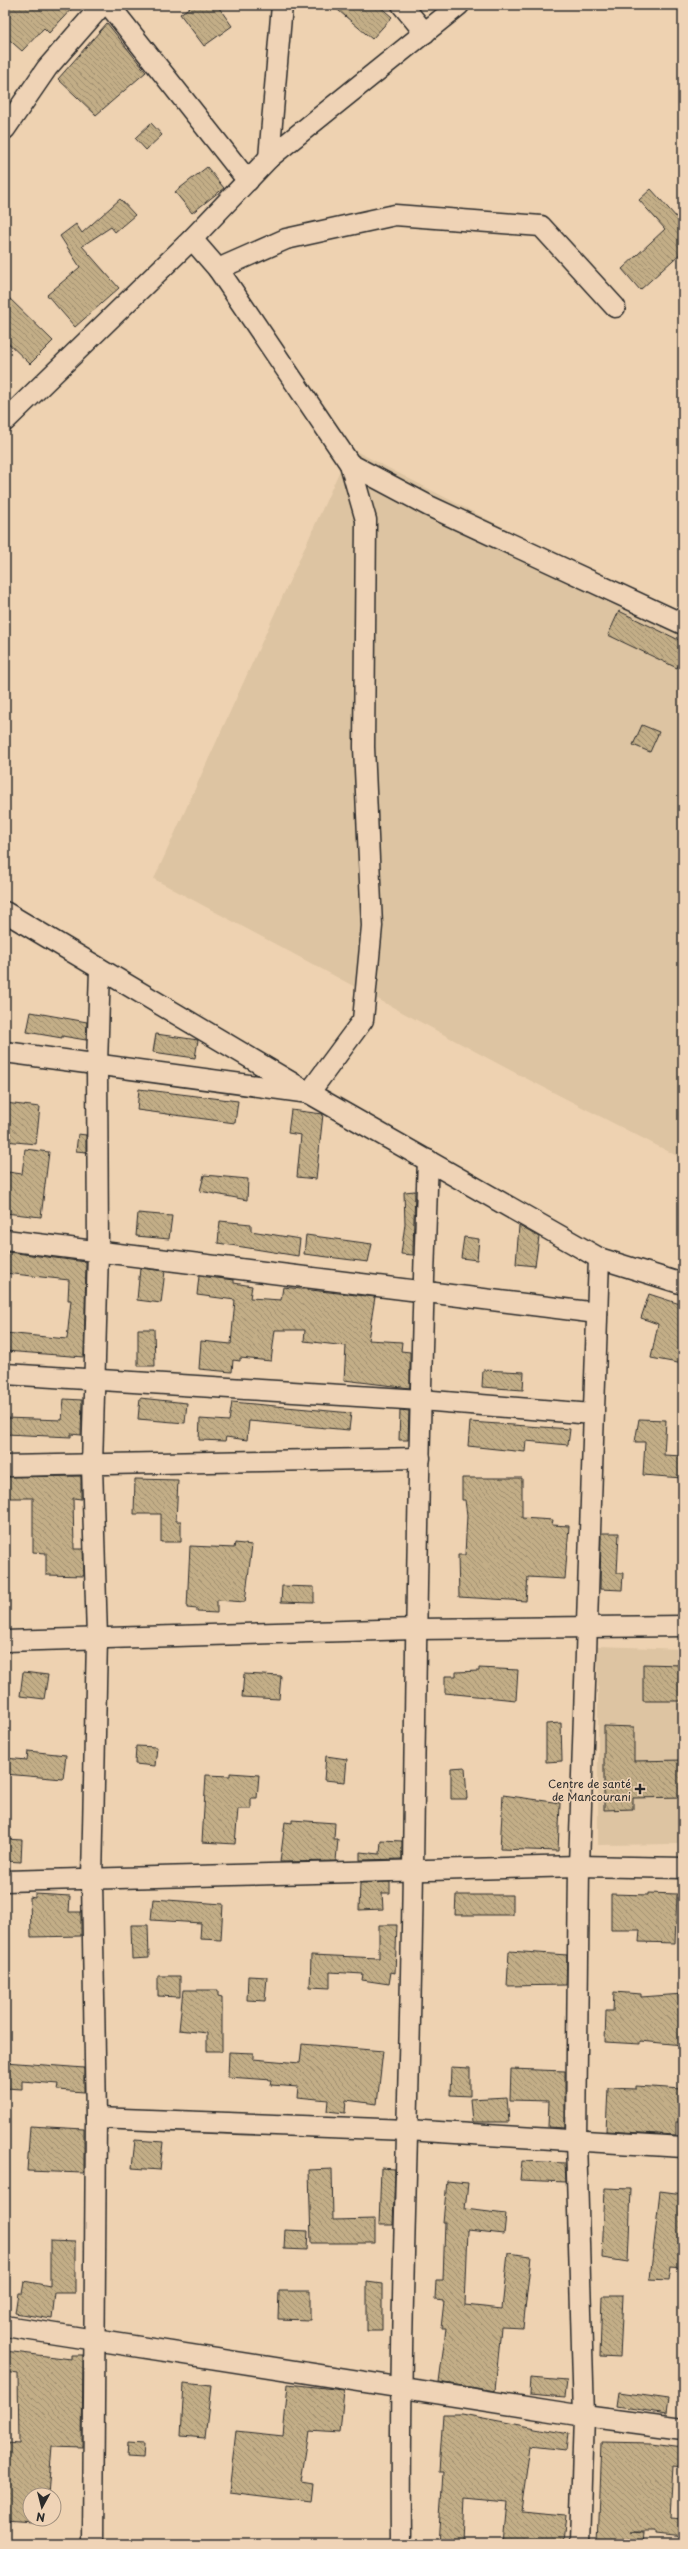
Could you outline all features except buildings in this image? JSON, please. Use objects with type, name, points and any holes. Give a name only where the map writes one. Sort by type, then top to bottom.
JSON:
[{"type":"street","points":[[5,129],[47,68],[102,5]]},
{"type":"street","points":[[109,5],[248,181]]},
{"type":"street","points":[[269,158],[282,5]]},
{"type":"street","points":[[402,5],[425,33]]},
{"type":"street","points":[[5,421],[192,239],[269,158],[459,5]]},
{"type":"street","points":[[218,269],[286,240],[395,215],[540,226],[615,307]]},
{"type":"street","points":[[192,239],[218,269],[350,464],[366,520],[364,747],[372,926],[364,1020],[308,1093]]},
{"type":"street","points":[[350,464],[429,506],[683,624]]},
{"type":"street","points":[[5,912],[308,1093],[599,1258],[683,1284]]},
{"type":"street","points":[[93,2544],[96,2118],[92,1879],[97,1638],[92,1465],[93,1380],[98,1252],[97,1064],[100,969]]},
{"type":"street","points":[[5,1052],[308,1093]]},
{"type":"street","points":[[401,2544],[400,2387],[413,1869],[415,1629],[423,1293],[428,1160]]},
{"type":"street","points":[[5,1240],[423,1293],[597,1313]]},
{"type":"street","points":[[580,2544],[584,2416],[576,2140],[579,1866],[592,1414],[599,1258]]},
{"type":"street","points":[[5,1374],[421,1400],[592,1414]]},
{"type":"street","points":[[5,1466],[420,1458]]},
{"type":"street","points":[[5,1641],[415,1629],[683,1626]]},
{"type":"street","points":[[5,1881],[413,1869],[579,1866],[683,1868]]},
{"type":"street","points":[[96,2118],[407,2130],[683,2147]]},
{"type":"street","points":[[5,2326],[584,2416],[683,2428]]},
{"type":"shaded area","points":[[350,448],[683,621],[683,1159],[508,1069],[154,879]]},
{"type":"shaded area","name":"Centre de santé de Mancourani","points":[[598,1646],[683,1649],[683,1844],[598,1845]]},
{"type":"place","name":"Centre de santé de Mancourani","points":[[640,1789]]}]
